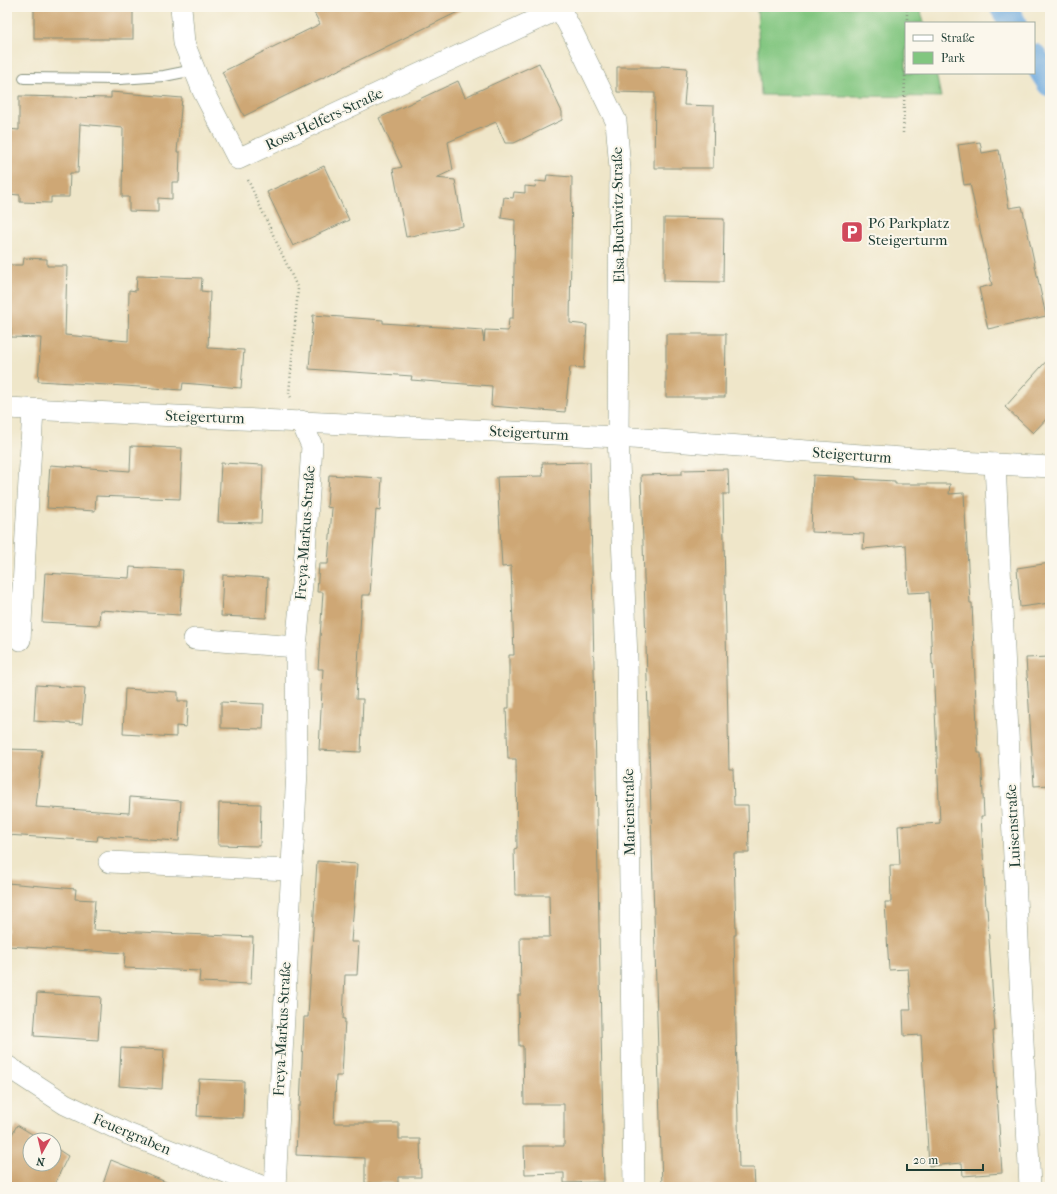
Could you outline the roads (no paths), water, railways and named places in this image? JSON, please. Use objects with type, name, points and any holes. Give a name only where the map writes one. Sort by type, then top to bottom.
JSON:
[{"type":"street","points":[[181,7],[184,43],[194,70]]},
{"type":"street","name":"Rosa-Helfers-Straße","points":[[194,70],[202,91],[238,159],[561,8]]},
{"type":"street","name":"Elsa-Buchwitz-Straße","points":[[561,8],[616,121],[620,169],[618,437]]},
{"type":"street","name":"Steigerturm","points":[[7,408],[618,437],[1050,467]]},
{"type":"street","points":[[20,640],[33,410]]},
{"type":"street","name":"Freya-Markus-Straße","points":[[275,1187],[290,870],[297,771],[296,647],[305,552],[312,446],[301,421]]},
{"type":"street","name":"Marienstraße","points":[[618,437],[627,659],[634,1187]]},
{"type":"street","name":"Luisenstraße","points":[[995,464],[1030,1187]]},
{"type":"street","points":[[194,639],[296,647]]},
{"type":"street","points":[[109,862],[290,870]]},
{"type":"street","name":"Feuergraben","points":[[7,1066],[65,1104],[128,1134],[264,1187]]},
{"type":"lane","points":[[24,78],[120,79],[164,76],[194,70]]},
{"type":"waterway","points":[[1003,7],[1012,22]]},
{"type":"waterway","points":[[1035,59],[1050,83]]},
{"type":"place","name":"P6 Parkplatz Steigerturm","points":[[852,232]]}]
